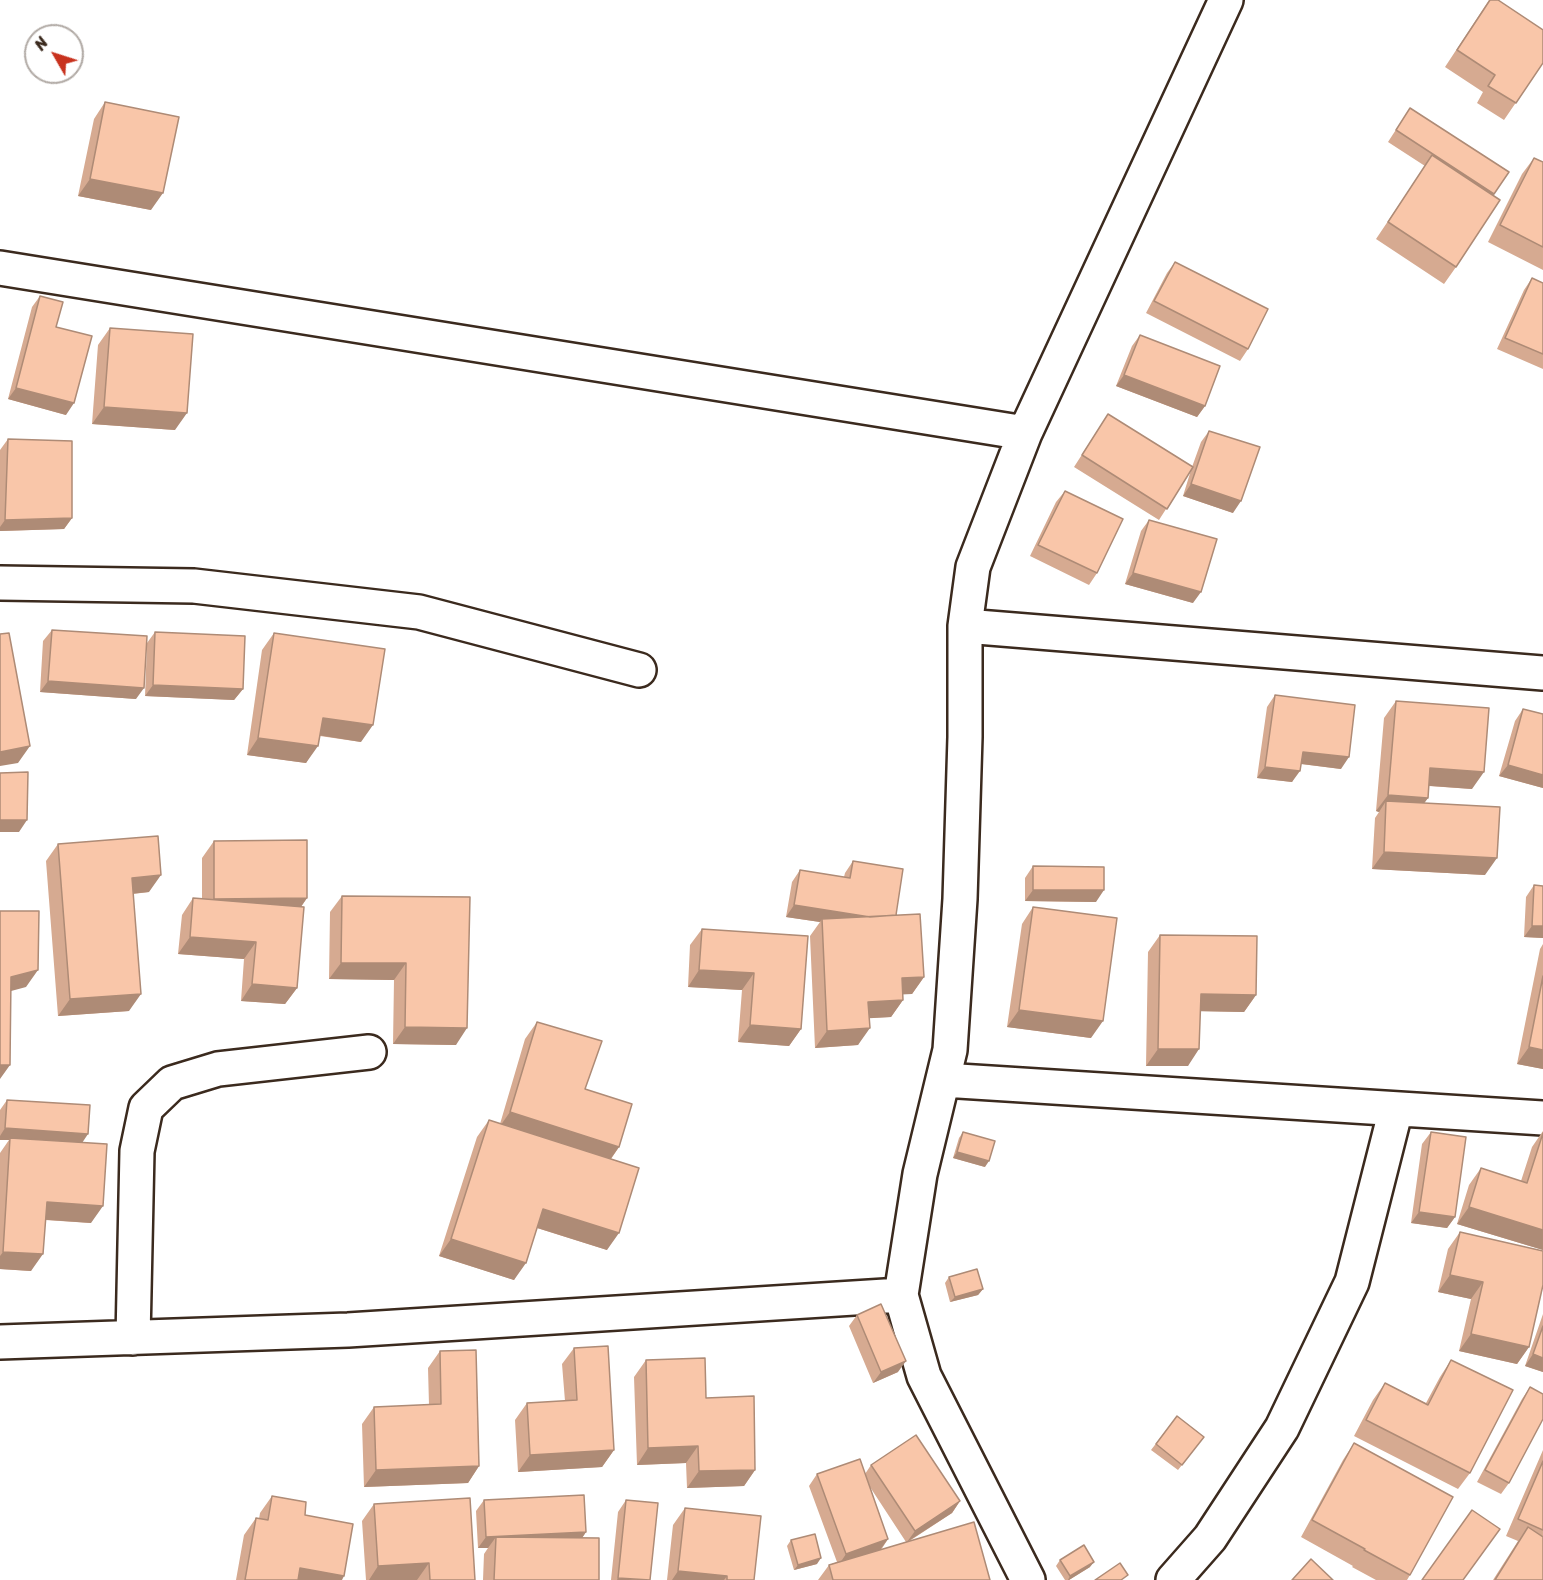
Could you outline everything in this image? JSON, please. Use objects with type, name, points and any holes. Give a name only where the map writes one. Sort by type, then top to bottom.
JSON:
[{"type":"street","points":[[1028,1580],[924,1376],[901,1295],[920,1174],[950,1050],[960,899],[965,737],[965,626],[973,567],[1025,433],[1226,0]]},
{"type":"street","points":[[0,267],[1025,433]]},
{"type":"street","points":[[0,583],[194,586],[418,612],[639,670]]},
{"type":"street","points":[[965,626],[1543,673]]},
{"type":"street","points":[[133,1338],[137,1151],[146,1108],[172,1083],[218,1069],[369,1052]]},
{"type":"street","points":[[943,1080],[1543,1118]]},
{"type":"street","points":[[1173,1580],[1210,1538],[1282,1428],[1352,1282],[1396,1109]]},
{"type":"street","points":[[0,1342],[348,1330],[901,1295]]},
{"type":"building","points":[[1490,0],[1498,0],[1543,30],[1543,63],[1516,103],[1488,86],[1495,75],[1457,50]]},
{"type":"building","points":[[105,102],[179,117],[163,193],[90,179]]},
{"type":"building","points":[[1410,108],[1509,172],[1494,194],[1396,130]]},
{"type":"building","points":[[1432,155],[1500,200],[1456,267],[1388,222]]},
{"type":"building","points":[[1534,158],[1543,162],[1543,247],[1500,225]]},
{"type":"building","points":[[1175,262],[1268,309],[1248,349],[1154,301]]},
{"type":"building","points":[[1532,278],[1543,283],[1543,354],[1505,338]]},
{"type":"building","points":[[40,296],[63,302],[56,327],[92,336],[74,403],[16,388]]},
{"type":"building","points":[[110,328],[193,334],[187,413],[104,407]]},
{"type":"building","points":[[1140,335],[1220,366],[1205,406],[1124,375]]},
{"type":"building","points":[[1108,414],[1193,467],[1167,509],[1082,455]]},
{"type":"building","points":[[1209,431],[1260,447],[1241,501],[1191,484]]},
{"type":"building","points":[[8,439],[72,441],[72,518],[5,520]]},
{"type":"building","points":[[1065,491],[1123,519],[1097,573],[1038,545]]},
{"type":"building","points":[[1149,520],[1217,539],[1201,592],[1133,573]]},
{"type":"building","points":[[52,630],[147,636],[144,688],[48,681]]},
{"type":"building","points":[[155,632],[245,636],[243,689],[153,685]]},
{"type":"building","points":[[9,633],[30,746],[0,752],[0,634]]},
{"type":"building","points":[[274,633],[385,649],[373,725],[323,718],[318,746],[258,738]]},
{"type":"building","points":[[1275,695],[1355,705],[1349,757],[1303,752],[1300,771],[1265,767]]},
{"type":"building","points":[[1396,701],[1489,708],[1484,772],[1430,768],[1428,798],[1388,795]]},
{"type":"building","points":[[1523,709],[1543,714],[1543,775],[1508,765]]},
{"type":"building","points":[[28,772],[27,820],[0,820],[0,773]]},
{"type":"building","points":[[1386,801],[1500,807],[1497,858],[1384,852]]},
{"type":"building","points":[[158,836],[161,875],[132,878],[141,994],[70,999],[58,844]]},
{"type":"building","points":[[307,840],[307,898],[214,899],[214,841]]},
{"type":"building","points":[[853,861],[903,869],[896,915],[870,917],[794,905],[800,870],[850,878]]},
{"type":"building","points":[[1033,866],[1104,867],[1104,890],[1033,890]]},
{"type":"building","points":[[1534,885],[1543,886],[1543,926],[1532,926]]},
{"type":"building","points":[[342,896],[470,897],[467,1028],[405,1027],[406,963],[341,963]]},
{"type":"building","points":[[193,898],[304,907],[297,988],[252,984],[256,942],[190,937]]},
{"type":"building","points":[[1033,907],[1117,918],[1103,1021],[1019,1010]]},
{"type":"building","points":[[0,911],[39,911],[38,970],[11,977],[10,1065],[0,1065]]},
{"type":"building","points":[[920,914],[924,977],[902,978],[903,1000],[868,1002],[870,1028],[827,1031],[822,919]]},
{"type":"building","points":[[702,929],[808,936],[801,1029],[750,1025],[754,973],[699,970]]},
{"type":"building","points":[[1160,935],[1257,936],[1256,995],[1201,994],[1199,1049],[1158,1049]]},
{"type":"building","points":[[1543,976],[1543,1050],[1529,1047]]},
{"type":"building","points":[[537,1022],[602,1041],[585,1089],[632,1104],[619,1147],[510,1112]]},
{"type":"building","points":[[7,1100],[90,1105],[88,1134],[5,1128]]},
{"type":"building","points":[[489,1120],[639,1168],[619,1233],[543,1209],[526,1263],[451,1239]]},
{"type":"building","points":[[963,1132],[995,1141],[989,1161],[957,1152]]},
{"type":"building","points":[[1431,1132],[1466,1137],[1455,1217],[1419,1212]]},
{"type":"building","points":[[1543,1133],[1543,1230],[1469,1207],[1481,1168],[1527,1183]]},
{"type":"building","points":[[10,1138],[107,1144],[103,1206],[47,1202],[43,1254],[3,1252]]},
{"type":"building","points":[[1460,1232],[1543,1251],[1543,1285],[1529,1347],[1471,1334],[1483,1282],[1450,1275]]},
{"type":"building","points":[[977,1269],[983,1289],[955,1297],[949,1277]]},
{"type":"building","points":[[881,1304],[906,1361],[881,1372],[857,1315]]},
{"type":"building","points":[[1543,1326],[1543,1358],[1533,1354]]},
{"type":"building","points":[[608,1346],[614,1450],[530,1455],[527,1403],[577,1400],[574,1348]]},
{"type":"building","points":[[476,1350],[479,1466],[376,1470],[374,1407],[441,1404],[440,1351]]},
{"type":"building","points":[[705,1358],[706,1398],[754,1396],[755,1470],[699,1471],[698,1446],[648,1448],[646,1360]]},
{"type":"building","points":[[1451,1360],[1513,1390],[1470,1473],[1366,1420],[1385,1383],[1428,1405]]},
{"type":"building","points":[[1530,1387],[1543,1394],[1543,1419],[1509,1483],[1485,1470]]},
{"type":"building","points":[[1177,1416],[1204,1437],[1182,1465],[1156,1444]]},
{"type":"building","points":[[916,1435],[960,1501],[915,1531],[871,1465]]},
{"type":"building","points":[[1354,1443],[1453,1497],[1410,1575],[1312,1520]]},
{"type":"building","points":[[860,1459],[888,1539],[846,1554],[817,1474]]},
{"type":"building","points":[[1543,1461],[1543,1530],[1518,1519]]},
{"type":"building","points":[[584,1495],[586,1532],[486,1537],[484,1500]]},
{"type":"building","points":[[272,1496],[306,1502],[305,1515],[353,1524],[344,1576],[300,1568],[298,1580],[245,1580],[256,1518],[268,1520]]},
{"type":"building","points":[[470,1498],[475,1580],[430,1580],[429,1563],[378,1566],[374,1504]]},
{"type":"building","points":[[626,1500],[658,1503],[650,1580],[618,1578]]},
{"type":"building","points":[[685,1508],[761,1516],[754,1580],[727,1580],[727,1576],[678,1571]]},
{"type":"building","points":[[1472,1510],[1500,1529],[1463,1580],[1422,1580]]},
{"type":"building","points":[[974,1522],[990,1580],[833,1580],[829,1565]]},
{"type":"building","points":[[1528,1527],[1543,1537],[1543,1580],[1495,1580]]},
{"type":"building","points":[[815,1534],[821,1558],[798,1565],[791,1540]]},
{"type":"building","points":[[496,1537],[599,1538],[599,1580],[494,1580]]},
{"type":"building","points":[[1084,1545],[1094,1562],[1070,1576],[1060,1560]]},
{"type":"building","points":[[1311,1559],[1333,1580],[1292,1580]]},
{"type":"building","points":[[1120,1563],[1128,1575],[1121,1580],[1095,1580]]}]
